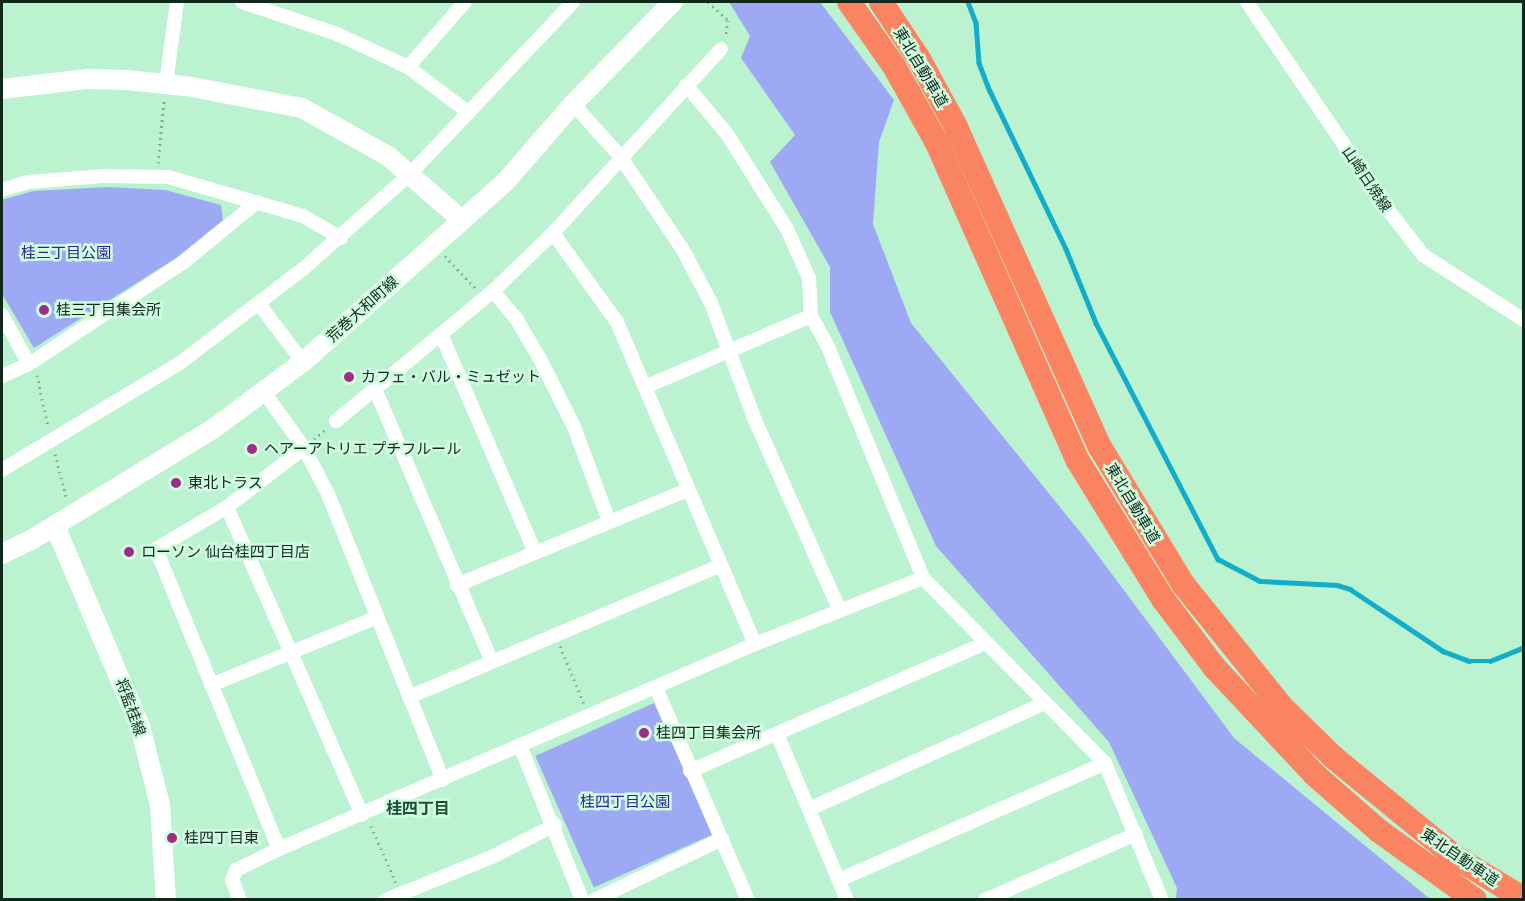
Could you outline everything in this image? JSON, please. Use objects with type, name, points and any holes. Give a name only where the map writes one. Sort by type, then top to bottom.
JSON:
[{"type":"highway","name":"東北自動車道","points":[[849,2],[894,66],[936,141],[1078,461],[1163,599],[1214,667],[1315,775],[1379,831],[1475,900]]},
{"type":"highway","name":"東北自動車道","points":[[881,2],[956,125],[1100,447],[1182,585],[1274,698],[1333,757],[1455,857],[1524,899]]},
{"type":"street","points":[[166,84],[177,2]]},
{"type":"street","points":[[243,2],[337,34],[408,67],[469,113]]},
{"type":"street","points":[[2,470],[180,363],[341,238],[409,175],[573,2]]},
{"type":"street","name":"荒巻大和町線","points":[[2,554],[55,526],[213,429],[303,362],[507,180],[573,104],[673,2]]},
{"type":"street","name":"山崎日焼線","points":[[1247,2],[1392,215],[1423,255],[1524,320]]},
{"type":"street","points":[[408,67],[457,4]]},
{"type":"street","points":[[336,421],[489,295],[553,232],[721,48]]},
{"type":"street","points":[[2,89],[87,79],[166,84],[302,108],[388,156],[462,220]]},
{"type":"street","points":[[686,86],[727,134],[787,229],[809,278],[812,316],[828,347],[923,578],[984,644],[1105,764],[1136,834],[1161,900]]},
{"type":"street","points":[[573,104],[620,156],[683,250],[730,350],[755,420],[840,611]]},
{"type":"street","points":[[2,190],[29,182],[156,177],[217,189],[303,216],[341,238]]},
{"type":"street","points":[[2,376],[29,364],[185,261],[257,202]]},
{"type":"street","points":[[553,232],[617,322],[719,566],[755,644]]},
{"type":"street","points":[[489,295],[517,320],[549,378],[574,427],[609,521]]},
{"type":"street","points":[[258,303],[303,362]]},
{"type":"street","points":[[2,315],[29,364]]},
{"type":"street","points":[[645,387],[812,316]]},
{"type":"street","points":[[441,334],[535,552]]},
{"type":"street","points":[[375,389],[457,585],[491,659]]},
{"type":"street","points":[[264,392],[304,448],[328,494],[375,618],[443,780]]},
{"type":"street","points":[[279,849],[156,549],[227,507],[304,448]]},
{"type":"street","points":[[457,585],[688,490]]},
{"type":"street","points":[[227,507],[362,816]]},
{"type":"street","name":"将監桂線","points":[[55,526],[140,726],[160,805],[166,900]]},
{"type":"street","points":[[409,697],[491,659],[719,566]]},
{"type":"street","points":[[240,900],[232,880],[236,870],[279,849],[657,690],[755,644],[923,578]]},
{"type":"street","points":[[211,685],[375,618]]},
{"type":"street","points":[[690,771],[778,735],[984,644]]},
{"type":"street","points":[[657,690],[690,771],[748,900]]},
{"type":"street","points":[[808,809],[1045,703]]},
{"type":"street","points":[[778,735],[847,900]]},
{"type":"street","points":[[521,747],[555,825],[582,900]]},
{"type":"street","points":[[839,880],[1105,764]]},
{"type":"street","points":[[386,900],[405,896],[492,857],[555,825]]},
{"type":"street","points":[[985,900],[1136,834]]},
{"type":"street","points":[[594,900],[722,839]]},
{"type":"path","points":[[708,2],[728,20]]},
{"type":"path","points":[[156,177],[166,84]]},
{"type":"path","points":[[445,256],[489,295]]},
{"type":"path","points":[[304,448],[336,421]]},
{"type":"path","points":[[555,634],[590,718]]},
{"type":"path","points":[[362,816],[372,827],[405,896]]},
{"type":"green space","points":[[729,2],[820,2],[894,100],[879,142],[873,224],[911,323],[1085,538],[1234,738],[1430,899],[1176,899],[1177,888],[1109,742],[936,546],[830,312],[830,267],[770,162],[795,135],[741,58],[750,36]]},
{"type":"green space","name":"桂三丁目公園","points":[[108,187],[165,190],[221,205],[223,220],[176,258],[34,348],[2,294],[2,200],[33,191]]},
{"type":"green space","name":"桂四丁目公園","points":[[654,703],[713,835],[594,887],[535,756]]},
{"type":"waterway","points":[[968,2],[976,23],[979,63],[990,91],[1066,249],[1096,323],[1218,559],[1260,581],[1337,585],[1350,589],[1443,651],[1469,661],[1490,661],[1524,647]]},
{"type":"place","name":"桂三丁目集会所","points":[[44,310]]},
{"type":"place","name":"カフェ・バル・ミュゼット","points":[[349,377]]},
{"type":"place","name":"ヘアーアトリエ プチフルール","points":[[252,449]]},
{"type":"place","name":"東北トラス","points":[[176,483]]},
{"type":"place","name":"ローソン 仙台桂四丁目店","points":[[129,552]]},
{"type":"place","name":"桂四丁目集会所","points":[[644,733]]},
{"type":"place","name":"桂四丁目東","points":[[172,838]]},
{"type":"district","name":"桂四丁目","points":[[418,809]]}]
